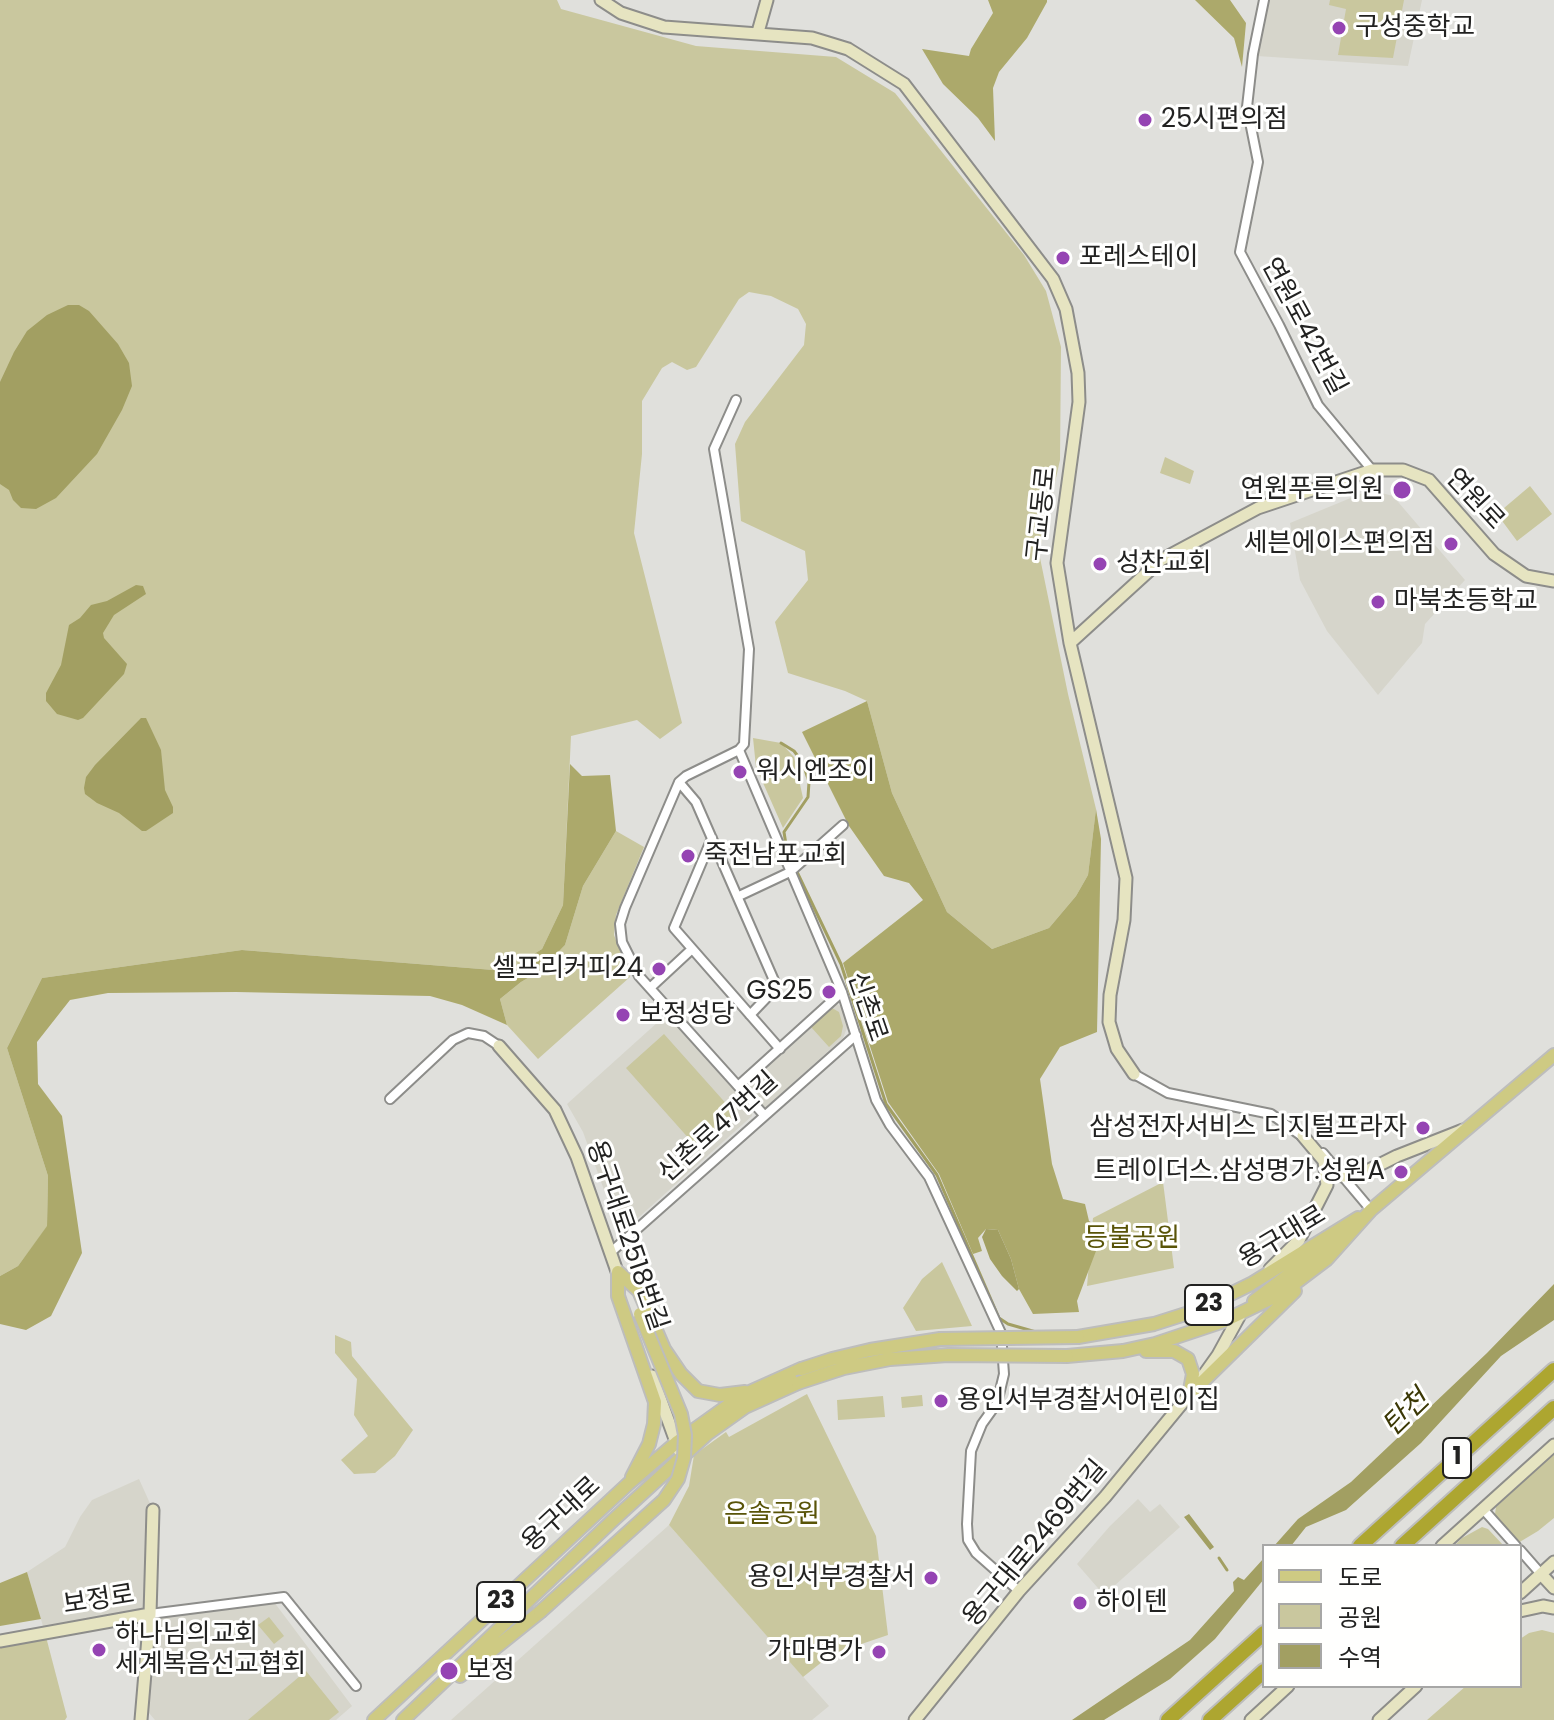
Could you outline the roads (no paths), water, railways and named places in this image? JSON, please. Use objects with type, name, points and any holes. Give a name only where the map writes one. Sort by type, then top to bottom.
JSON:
[{"type":"highway","name":"1","points":[[1362,1544],[1554,1370]]},
{"type":"highway","name":"1","points":[[1404,1544],[1554,1408]]},
{"type":"highway","points":[[1168,1720],[1262,1635]]},
{"type":"highway","points":[[1210,1720],[1262,1673]]},
{"type":"main road","name":"용구대로","points":[[405,1718],[611,1522],[722,1423],[745,1407],[798,1383],[844,1368],[890,1359],[948,1355],[1067,1356],[1123,1351],[1176,1338],[1241,1313],[1282,1293],[1327,1259],[1371,1210],[1554,1055]]},
{"type":"main road","name":"용구대로","points":[[374,1720],[628,1484],[676,1443],[760,1385],[832,1359],[940,1339],[1078,1337],[1154,1324],[1198,1310],[1262,1277],[1371,1210]]},
{"type":"main road","points":[[1241,1313],[1371,1210]]},
{"type":"main road","points":[[1241,1313],[1258,1291],[1325,1238]]},
{"type":"main road","points":[[1189,1395],[1327,1259]]},
{"type":"main road","points":[[405,1718],[540,1612],[647,1517],[664,1500],[678,1479],[684,1458],[685,1435],[681,1414],[631,1291],[618,1272]]},
{"type":"main road","points":[[618,1272],[639,1291],[664,1349],[681,1374],[698,1391],[720,1395],[748,1392]]},
{"type":"main road","points":[[618,1272],[618,1296],[655,1402],[649,1444],[628,1484]]},
{"type":"main road","points":[[1123,1351],[1174,1351],[1188,1359],[1193,1374],[1189,1395]]},
{"type":"main road","points":[[722,1423],[715,1421],[716,1416],[753,1393],[760,1385]]},
{"type":"main road","points":[[611,1522],[617,1504],[650,1472],[646,1469]]},
{"type":"street","name":"구교동로","points":[[601,0],[621,13],[664,27],[812,38],[848,49],[904,84],[1053,279],[1066,309],[1078,373],[1079,402],[1057,563],[1070,643],[1126,878],[1124,920],[1110,995],[1109,1022],[1117,1049],[1134,1074],[1168,1093],[1271,1114],[1326,1155],[1371,1210]]},
{"type":"street","points":[[758,32],[767,0]]},
{"type":"street","name":"연원로42번길","points":[[1264,0],[1247,107],[1258,162],[1240,252],[1318,405],[1372,470]]},
{"type":"street","points":[[736,400],[714,449],[749,649],[744,744],[739,750],[679,782],[620,924],[628,958],[650,988],[764,1115]]},
{"type":"street","name":"연원로","points":[[1070,643],[1161,560],[1258,508],[1372,470],[1403,470],[1429,480],[1494,554],[1526,576],[1554,581]]},
{"type":"street","name":"신촌로","points":[[739,750],[842,992],[876,1100],[890,1125],[929,1177],[1001,1333],[1004,1374],[997,1403],[982,1424],[971,1451],[968,1540],[976,1553],[1019,1591]]},
{"type":"street","points":[[679,782],[696,802],[776,985],[750,1015]]},
{"type":"street","points":[[739,896],[790,872],[843,825]]},
{"type":"street","points":[[712,838],[674,928],[780,1049]]},
{"type":"street","points":[[650,988],[692,949]]},
{"type":"street","points":[[738,1086],[842,992]]},
{"type":"street","points":[[390,1099],[453,1040],[468,1033],[484,1036],[499,1046]]},
{"type":"street","name":"신촌로47번길","points":[[611,1252],[856,1035]]},
{"type":"street","name":"용구대로2518번길","points":[[499,1046],[555,1110],[577,1157],[618,1272],[624,1300],[682,1458]]},
{"type":"street","points":[[1342,1176],[1357,1176],[1397,1156],[1467,1129]]},
{"type":"street","points":[[1262,1277],[1299,1240],[1327,1185],[1324,1161],[1303,1136]]},
{"type":"street","name":"용구대로2469번길","points":[[915,1720],[1019,1591],[1105,1497],[1189,1395],[1218,1355],[1241,1313]]},
{"type":"street","points":[[1444,1544],[1554,1445]]},
{"type":"street","points":[[1483,1509],[1514,1544]]},
{"type":"street","points":[[153,1510],[150,1614],[284,1597],[356,1686]]},
{"type":"street","points":[[1522,1553],[1554,1588]]},
{"type":"street","points":[[1522,1591],[1554,1562]]},
{"type":"street","points":[[1522,1611],[1543,1606],[1554,1608]]},
{"type":"street","name":"보정로","points":[[0,1641],[150,1614],[141,1720]]},
{"type":"street","points":[[1251,1720],[1286,1688]]},
{"type":"street","points":[[1379,1720],[1414,1688]]},
{"type":"water","points":[[68,305],[79,305],[89,311],[118,344],[129,363],[132,386],[97,454],[56,498],[36,509],[21,508],[9,490],[0,484],[0,382],[27,331],[47,315]]},
{"type":"water","points":[[136,585],[143,586],[146,594],[114,615],[103,633],[127,664],[124,674],[83,718],[78,720],[57,714],[46,701],[46,693],[61,665],[69,625],[91,605],[107,601]]},
{"type":"water","points":[[141,718],[146,718],[161,750],[165,790],[173,807],[173,813],[146,831],[97,803],[85,794],[84,788],[86,777],[95,765]]},
{"type":"water","points":[[986,1229],[998,1230],[1011,1259],[1017,1291],[990,1259],[982,1237]]},
{"type":"water","name":"탄천","points":[[1554,1284],[1554,1320],[1501,1356],[1421,1443],[1346,1510],[1306,1527],[1293,1544],[1276,1544],[1298,1519],[1351,1482],[1487,1353]]},
{"type":"water","points":[[1189,1514],[1214,1547],[1210,1550],[1184,1517]]},
{"type":"water","points":[[1262,1560],[1262,1581],[1215,1639],[1170,1679],[1104,1720],[1072,1720],[1190,1640],[1234,1591],[1233,1582],[1238,1577],[1244,1580]]},
{"type":"waterway","points":[[781,743],[794,751],[803,763],[809,782],[808,797],[784,832],[787,851],[841,964],[886,1104],[937,1175],[999,1318],[1008,1324],[1036,1332]]},
{"type":"waterway","points":[[1219,1558],[1227,1570]]},
{"type":"place","name":"구성중학교","points":[[1339,28]]},
{"type":"place","name":"25시편의점","points":[[1145,120]]},
{"type":"place","name":"포레스테이","points":[[1063,258]]},
{"type":"place","name":"연원푸른의원","points":[[1402,490]]},
{"type":"place","name":"세븐에이스편의점","points":[[1451,544]]},
{"type":"place","name":"성찬교회","points":[[1100,564]]},
{"type":"place","name":"마북초등학교","points":[[1378,602]]},
{"type":"place","name":"워시엔조이","points":[[740,772]]},
{"type":"place","name":"죽전남포교회","points":[[688,856]]},
{"type":"place","name":"셀프리커피24","points":[[659,969]]},
{"type":"place","name":"GS25","points":[[829,992]]},
{"type":"place","name":"보정성당","points":[[623,1015]]},
{"type":"place","name":"삼성전자서비스 디지털프라자","points":[[1423,1128]]},
{"type":"place","name":"트레이더스.삼성명가.성원A","points":[[1401,1172]]},
{"type":"place","name":"용인서부경찰서어린이집","points":[[941,1401]]},
{"type":"place","name":"용인서부경찰서","points":[[931,1578]]},
{"type":"place","name":"하이텐","points":[[1080,1603]]},
{"type":"place","name":"하나님의교회 세계복음선교협회","points":[[99,1650]]},
{"type":"place","name":"가마명가","points":[[879,1652]]},
{"type":"place","name":"보정","points":[[449,1671]]},
{"type":"park label","name":"등불공원","points":[[1132,1239]]},
{"type":"park label","name":"은솔공원","points":[[772,1515]]}]
